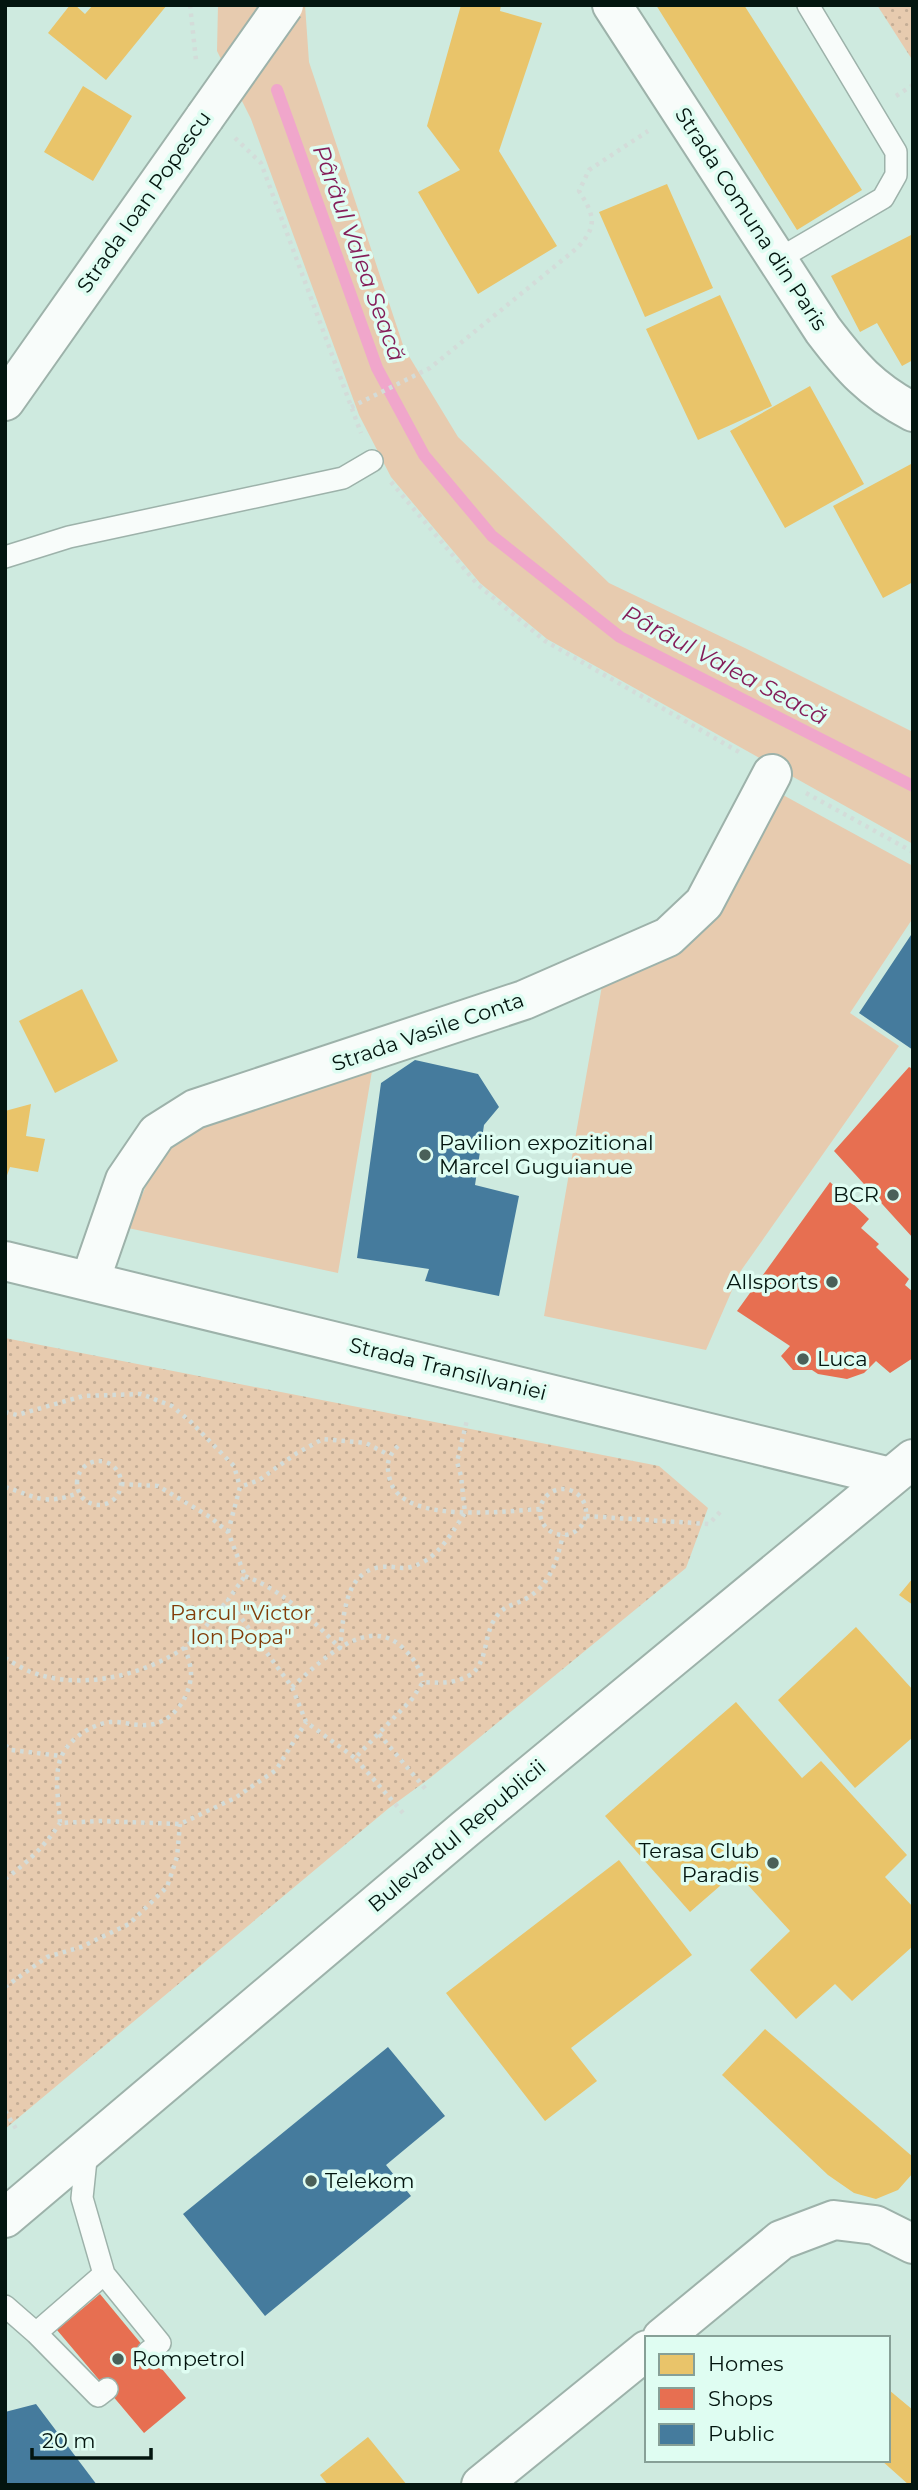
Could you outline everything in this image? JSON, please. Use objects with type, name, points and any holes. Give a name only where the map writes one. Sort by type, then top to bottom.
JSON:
[{"type":"street","name":"Strada Ioan Popescu","points":[[5,401],[284,5]]},
{"type":"street","name":"Strada Comuna din Paris","points":[[612,5],[823,330],[853,370],[887,399],[913,412]]},
{"type":"street","name":"Strada Vasile Conta","points":[[90,1281],[125,1180],[157,1133],[195,1109],[524,1000],[668,937],[704,903],[772,774]]},
{"type":"street","name":"Strada Transilvaniei","points":[[5,1261],[901,1468]]},
{"type":"street","name":"Bulevardul Republicii","points":[[5,2218],[465,1829],[901,1468]]},
{"type":"street","points":[[664,2336],[781,2240],[834,2220],[875,2225],[913,2244]]},
{"type":"street","points":[[481,2485],[645,2352]]},
{"type":"lane","points":[[777,260],[883,198],[896,175],[896,152],[808,5]]},
{"type":"lane","points":[[5,557],[69,537],[343,478],[372,461]]},
{"type":"lane","points":[[87,2150],[82,2198],[104,2274],[117,2302],[135,2325],[160,2343],[148,2353]]},
{"type":"lane","points":[[36,2333],[104,2274]]},
{"type":"lane","points":[[5,2306],[36,2333],[62,2348],[81,2369],[98,2396],[107,2389]]},
{"type":"path","points":[[190,5],[198,76],[210,109],[261,163],[372,461],[478,585],[545,641],[740,752],[772,774],[913,852]]},
{"type":"path","points":[[351,407],[430,368],[589,236],[592,222],[590,208],[579,191],[589,170],[681,111]]},
{"type":"path","points":[[5,1412],[17,1415],[83,1396],[141,1394],[172,1406],[234,1466],[240,1487],[228,1532]]},
{"type":"path","points":[[340,1648],[351,1585],[368,1570],[383,1567],[404,1570],[426,1561],[465,1513],[457,1462],[467,1420]]},
{"type":"path","points":[[240,1487],[258,1479],[323,1438],[366,1443],[389,1455]]},
{"type":"path","points":[[398,1446],[389,1455],[387,1467],[391,1484],[404,1500],[421,1507],[465,1513],[540,1509]]},
{"type":"path","points":[[98,1461],[117,1470],[121,1484],[116,1498],[103,1506],[88,1503],[78,1493],[76,1479],[90,1462],[98,1461]]},
{"type":"path","points":[[121,1484],[158,1486],[187,1502],[228,1532],[245,1576],[267,1584],[298,1607],[340,1648]]},
{"type":"path","points":[[5,1487],[25,1496],[44,1500],[60,1500],[78,1493]]},
{"type":"path","points":[[567,1489],[574,1491],[584,1501],[586,1516],[580,1528],[569,1534],[555,1534],[544,1524],[540,1509],[546,1496],[552,1491],[567,1489]]},
{"type":"path","points":[[586,1516],[709,1524],[721,1511]]},
{"type":"path","points":[[423,1682],[448,1684],[472,1674],[485,1652],[487,1635],[495,1619],[508,1605],[527,1599],[546,1583],[556,1563],[563,1535]]},
{"type":"path","points":[[5,1658],[33,1673],[69,1680],[111,1678],[147,1667],[185,1647],[228,1600],[245,1576]]},
{"type":"path","points":[[228,1600],[292,1687],[306,1722],[355,1758],[403,1813]]},
{"type":"path","points":[[292,1687],[340,1648],[365,1635],[382,1635],[398,1643],[417,1662],[423,1682],[412,1699],[355,1758]]},
{"type":"path","points":[[5,1879],[26,1864],[60,1823],[56,1777],[61,1756],[73,1741],[90,1728],[111,1721],[129,1725],[151,1725],[172,1715],[187,1697],[191,1673],[185,1647]]},
{"type":"path","points":[[60,1823],[99,1821],[180,1824],[235,1798],[276,1770],[306,1722]]},
{"type":"path","points":[[379,1734],[428,1792]]},
{"type":"path","points":[[5,1745],[11,1750],[61,1756]]},
{"type":"path","points":[[5,1987],[47,1957],[81,1947],[129,1924],[167,1887],[177,1857],[180,1824]]},
{"type":"path","points":[[5,2111],[18,2132]]},
{"type":"green space","points":[[218,5],[305,5],[309,62],[404,348],[458,437],[609,583],[913,732],[913,844],[547,639],[480,583],[391,477],[359,415],[251,119],[217,51]]},
{"type":"green space","points":[[877,5],[913,5],[913,61]]},
{"type":"green space","points":[[783,795],[913,866],[913,918],[850,1013],[899,1046],[740,1272],[706,1350],[544,1316],[603,980],[712,910]]},
{"type":"green space","points":[[373,1065],[338,1273],[128,1228],[160,1153],[205,1122]]},
{"type":"green space","name":"Parcul \"Victor Ion Popa\"","points":[[5,1338],[659,1466],[708,1508],[686,1568],[430,1778],[389,1808],[5,2129]]},
{"type":"building: Homes","points":[[70,5],[75,5],[85,14],[93,5],[167,5],[106,80],[48,33]]},
{"type":"building: Homes","points":[[461,5],[501,5],[500,11],[542,23],[499,151],[557,246],[478,294],[418,192],[460,170],[427,126]]},
{"type":"building: Homes","points":[[656,5],[744,5],[862,190],[797,230]]},
{"type":"building: Homes","points":[[83,86],[132,116],[93,181],[44,152]]},
{"type":"building: Homes","points":[[667,184],[713,288],[645,317],[599,212]]},
{"type":"building: Homes","points":[[913,234],[913,360],[902,366],[877,323],[860,332],[831,276]]},
{"type":"building: Homes","points":[[720,295],[772,406],[698,440],[646,329]]},
{"type":"building: Homes","points":[[810,386],[864,484],[785,528],[730,431]]},
{"type":"building: Homes","points":[[911,464],[913,582],[883,598],[833,506]]},
{"type":"building: Homes","points":[[82,989],[118,1061],[55,1093],[19,1021]]},
{"type":"building: Homes","points":[[31,1104],[26,1136],[45,1139],[38,1172],[10,1167],[5,1181],[5,1111]]},
{"type":"building: Homes","points":[[913,1578],[913,1605],[899,1595]]},
{"type":"building: Homes","points":[[856,1627],[913,1690],[913,1737],[855,1788],[778,1700]]},
{"type":"building: Homes","name":"Terasa Club Paradis","points":[[736,1702],[802,1778],[821,1761],[907,1855],[885,1877],[913,1907],[913,1946],[852,2001],[835,1984],[796,2019],[750,1970],[790,1931],[736,1872],[690,1912],[605,1816]]},
{"type":"building: Homes","points":[[619,1860],[692,1955],[571,2048],[597,2081],[545,2121],[446,1993]]},
{"type":"building: Homes","points":[[765,2029],[913,2157],[913,2173],[898,2190],[876,2199],[854,2193],[828,2175],[722,2075]]},
{"type":"building: Homes","points":[[890,2391],[913,2410],[913,2485],[909,2485],[883,2462],[890,2462]]},
{"type":"building: Homes","points":[[368,2437],[407,2485],[328,2485],[320,2475]]},
{"type":"building: Shops","name":"BCR","points":[[909,1067],[913,1069],[913,1238],[834,1151]]},
{"type":"building: Shops","name":"Allsports","points":[[830,1182],[869,1219],[861,1228],[879,1244],[876,1247],[909,1279],[905,1285],[913,1292],[913,1358],[890,1373],[876,1361],[864,1373],[847,1379],[818,1374],[812,1370],[793,1370],[781,1356],[790,1346],[737,1311]]},
{"type":"building: Shops","name":"Rompetrol","points":[[100,2294],[186,2398],[144,2433],[57,2330]]},
{"type":"building: Public","points":[[913,932],[913,1050],[859,1013]]},
{"type":"building: Public","name":"Pavilion expozitional Marcel Guguianue","points":[[415,1060],[478,1074],[499,1107],[484,1125],[475,1185],[519,1196],[499,1296],[425,1281],[429,1269],[357,1258],[381,1083]]},
{"type":"building: Public","name":"Telekom","points":[[388,2047],[445,2116],[386,2165],[411,2196],[265,2316],[183,2214]]},
{"type":"building: Public","points":[[36,2404],[97,2485],[5,2485],[5,2412]]},
{"type":"waterway","name":"Pârâul Valea Seacă","points":[[277,90],[377,368],[424,455],[492,536],[620,637],[913,786]]},
{"type":"place","name":"Pavilion expozitional Marcel Guguianue","points":[[425,1155]]},
{"type":"place","name":"BCR","points":[[893,1195]]},
{"type":"place","name":"Allsports","points":[[832,1282]]},
{"type":"place","name":"Luca","points":[[803,1359]]},
{"type":"place","name":"Terasa Club Paradis","points":[[773,1863]]},
{"type":"place","name":"Telekom","points":[[311,2181]]},
{"type":"place","name":"Rompetrol","points":[[118,2359]]}]
